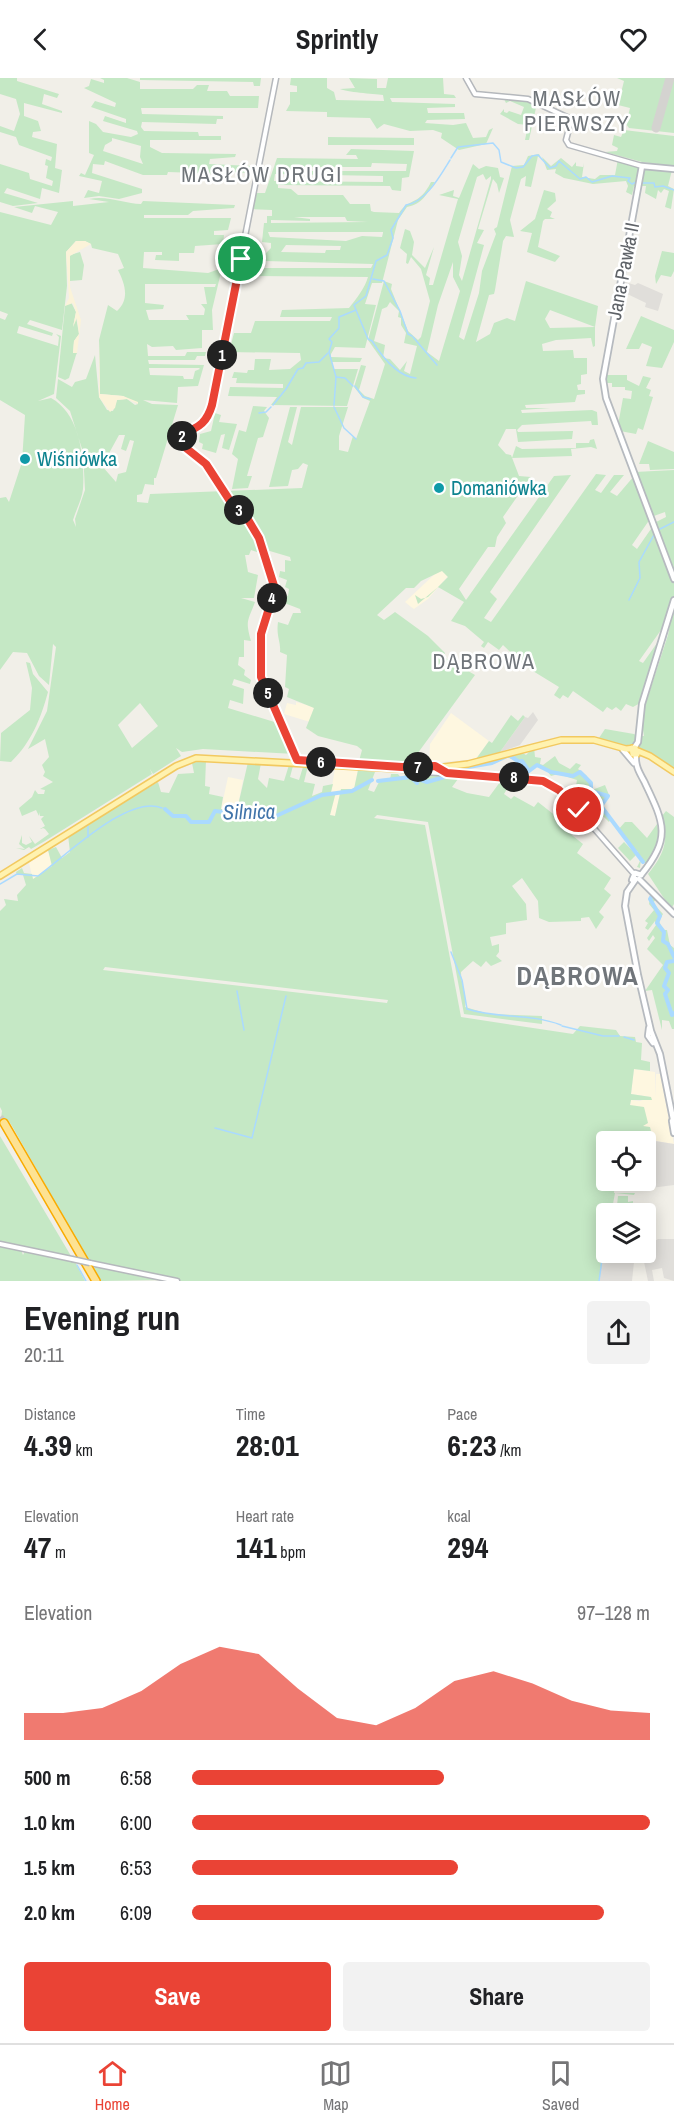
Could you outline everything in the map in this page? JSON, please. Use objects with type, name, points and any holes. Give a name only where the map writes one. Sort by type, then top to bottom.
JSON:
[{"type":"highway","points":[[2,1124],[94,1281]]},
{"type":"main road","points":[[642,166],[674,169]]},
{"type":"main road","name":"Jana Pawła II","points":[[642,166],[603,379],[605,395],[674,579]]},
{"type":"main road","points":[[635,764],[640,718],[674,600]]},
{"type":"main road","points":[[438,767],[449,772],[550,741],[570,739],[599,741],[650,756],[674,773]]},
{"type":"main road","points":[[599,741],[646,756],[674,773]]},
{"type":"main road","points":[[623,750],[635,764],[659,815],[662,830],[659,852],[626,891],[623,903],[651,1035],[659,1055],[674,1133]]},
{"type":"main road","points":[[0,875],[186,758],[207,754],[409,769],[479,762]]},
{"type":"main road","points":[[635,764],[638,758],[646,756]]},
{"type":"main road","points":[[640,873],[672,912]]},
{"type":"main road","points":[[651,1035],[660,1054],[674,1124]]},
{"type":"street","points":[[276,78],[212,405],[204,423],[197,429],[184,433],[181,442],[182,447],[206,464],[223,490],[247,518],[259,538],[274,585],[261,634],[261,677],[297,761]]},
{"type":"street","points":[[466,78],[475,94],[528,99],[571,120],[567,144],[642,166]]},
{"type":"street","points":[[409,769],[530,778],[547,783],[565,795],[617,852],[640,873]]},
{"type":"street","points":[[0,1245],[177,1281]]},
{"type":"shaded area","points":[[622,281],[635,285],[638,283],[663,294],[658,311],[645,307],[646,303],[619,290]]},
{"type":"shaded area","points":[[440,569],[448,576],[428,599],[414,609],[405,602]]},
{"type":"shaded area","points":[[296,702],[314,707],[310,722],[284,714],[287,703],[296,705]]},
{"type":"shaded area","points":[[533,712],[538,720],[520,745],[500,752],[525,717],[528,718]]},
{"type":"shaded area","points":[[451,713],[489,741],[476,759],[429,763],[430,744]]},
{"type":"shaded area","points":[[335,768],[358,770],[354,789],[341,789],[335,816],[330,815],[335,792],[331,793]]},
{"type":"shaded area","points":[[228,777],[243,780],[237,810],[221,809]]},
{"type":"shaded area","points":[[48,850],[53,866],[33,880],[29,863]]},
{"type":"shaded area","points":[[634,1069],[655,1072],[655,1098],[656,1074],[660,1074],[674,1144],[656,1141],[656,1131],[650,1131],[643,1126],[630,1106],[631,1100],[640,1101],[651,1097],[631,1094]]},
{"type":"shaded area","points":[[656,1141],[674,1144],[674,1185],[656,1187]]},
{"type":"shaded area","points":[[674,1239],[674,1281],[664,1278],[662,1268],[652,1270],[654,1281],[648,1281],[644,1263],[656,1263],[656,1240]]},
{"type":"shaded area","points":[[602,1263],[634,1263],[632,1281],[599,1281]]},
{"type":"green space","points":[[0,78],[17,78],[17,81],[59,94],[57,98],[44,94],[42,104],[62,111],[62,113],[24,103],[24,116],[38,121],[41,131],[33,132],[32,137],[57,144],[55,168],[62,170],[59,193],[42,188],[40,199],[7,188],[4,193],[38,203],[13,206],[0,202],[0,164],[29,173],[30,179],[52,186],[53,181],[46,178],[48,166],[45,165],[46,159],[51,161],[52,157],[19,145],[16,137],[0,132],[0,126],[14,131],[20,114],[16,99],[0,94]]},
{"type":"green space","points":[[100,78],[127,78],[140,82],[140,89],[193,89],[197,85],[209,85],[207,91],[227,91],[230,96],[259,96],[258,108],[141,108],[142,114],[223,116],[223,119],[217,119],[216,124],[142,122],[141,127],[144,131],[198,132],[199,136],[221,136],[221,140],[150,140],[150,147],[162,153],[236,154],[235,157],[210,159],[209,164],[252,166],[250,173],[227,172],[225,181],[200,180],[201,176],[224,177],[225,174],[168,172],[167,175],[143,175],[105,161],[104,165],[93,164],[92,173],[142,189],[142,193],[119,199],[99,196],[84,198],[88,190],[99,193],[102,181],[79,176],[81,173],[85,175],[94,155],[89,153],[89,121],[96,124],[103,132],[131,137],[138,134],[137,131],[103,121],[105,116],[126,123],[126,119],[91,107],[95,101],[115,107],[116,103],[84,88],[89,86],[91,79],[104,83],[104,80]],"holes":[[[112,138],[141,146],[140,157],[143,164],[103,151]]]},
{"type":"green space","points":[[140,78],[261,78],[260,86],[254,86],[253,82],[140,80]]},
{"type":"green space","points":[[291,78],[327,78],[327,88],[334,92],[336,100],[384,101],[383,95],[340,89],[355,88],[349,78],[377,79],[377,88],[386,88],[388,78],[443,78],[444,94],[454,95],[456,98],[390,98],[392,102],[455,104],[455,107],[427,108],[428,113],[464,113],[465,119],[427,120],[425,123],[453,125],[466,123],[473,138],[486,137],[489,130],[493,128],[486,144],[459,150],[441,138],[442,133],[433,130],[410,131],[384,124],[377,129],[370,118],[327,117],[327,112],[286,111],[290,104],[290,92],[297,92],[297,86],[290,85]]},
{"type":"green space","points":[[617,78],[674,78],[674,133],[629,128],[626,124],[630,108],[618,105],[624,81]]},
{"type":"green space","points":[[503,97],[537,103],[529,140],[525,140],[528,125],[518,124],[500,114],[504,109],[504,112],[509,111],[521,115],[524,107],[510,101],[506,103]]},
{"type":"green space","points":[[624,130],[674,136],[674,166],[642,162],[605,152],[617,151],[618,148],[612,145],[614,135],[621,137]]},
{"type":"green space","points":[[328,137],[414,138],[414,145],[328,145]]},
{"type":"green space","points":[[351,149],[414,151],[409,177],[402,178],[401,191],[392,190],[390,186],[278,185],[278,188],[291,189],[298,195],[343,195],[350,204],[370,204],[371,211],[374,212],[399,213],[407,205],[419,198],[431,182],[435,182],[424,198],[417,204],[407,207],[398,220],[382,283],[372,283],[365,304],[376,305],[365,348],[335,347],[331,354],[331,357],[362,358],[360,362],[332,362],[334,369],[358,369],[347,406],[271,405],[277,397],[228,396],[230,387],[283,388],[283,384],[236,383],[237,378],[232,378],[234,372],[247,373],[248,370],[254,370],[255,359],[271,359],[269,370],[290,369],[301,360],[300,353],[229,352],[234,333],[251,333],[255,321],[330,321],[332,317],[280,317],[282,310],[349,308],[365,285],[368,277],[253,276],[254,268],[371,268],[373,264],[265,261],[265,254],[271,248],[271,243],[262,242],[264,223],[267,223],[267,216],[272,216],[272,210],[251,209],[254,193],[265,193],[277,158],[358,159],[356,155],[346,155]],"holes":[[[372,163],[407,164],[406,171],[307,171],[299,170],[298,167],[371,167]],[[275,174],[383,176],[383,182],[274,181]],[[294,217],[345,217],[347,221],[368,222],[271,223],[271,220],[310,221],[310,219]],[[268,232],[383,232],[382,237],[362,236],[346,241],[270,237]],[[286,245],[341,246],[340,250],[326,250],[325,253],[281,252]]]},
{"type":"green space","points":[[539,154],[541,158],[538,156],[531,187],[525,186],[526,176],[521,179],[510,220],[514,237],[506,236],[503,241],[494,294],[489,295],[476,342],[490,334],[494,323],[507,318],[515,321],[526,281],[598,306],[595,346],[593,347],[591,338],[556,340],[542,344],[543,351],[573,350],[574,358],[587,358],[587,374],[581,375],[581,384],[577,385],[578,390],[585,390],[585,394],[577,395],[575,402],[525,405],[526,408],[550,408],[521,410],[522,413],[592,410],[597,412],[598,425],[592,425],[591,421],[522,425],[517,430],[518,432],[573,431],[572,439],[518,442],[516,429],[506,429],[498,445],[506,454],[511,455],[519,476],[531,477],[503,517],[506,523],[497,537],[495,547],[488,547],[459,589],[466,600],[554,476],[571,475],[490,592],[497,599],[484,618],[491,622],[596,474],[606,475],[595,490],[601,493],[614,475],[624,475],[610,492],[617,496],[634,476],[650,519],[632,545],[637,549],[653,526],[674,581],[674,597],[664,629],[639,661],[643,663],[662,636],[642,702],[633,707],[626,704],[621,711],[616,707],[612,710],[607,707],[603,712],[573,691],[568,698],[563,695],[560,699],[554,695],[559,687],[528,668],[530,664],[525,660],[522,663],[503,645],[499,650],[488,642],[484,648],[481,646],[484,642],[465,626],[451,621],[464,602],[438,587],[448,577],[442,571],[421,581],[414,588],[406,588],[377,615],[384,620],[395,612],[428,636],[445,653],[444,657],[475,675],[412,761],[395,764],[359,761],[362,750],[357,746],[318,736],[306,728],[314,708],[287,697],[289,689],[285,687],[287,655],[280,652],[278,622],[288,625],[293,613],[301,613],[300,609],[274,599],[276,593],[288,596],[289,589],[285,587],[287,580],[279,577],[280,571],[285,572],[285,560],[291,561],[290,557],[263,549],[254,529],[246,518],[232,502],[229,515],[234,518],[238,511],[243,515],[259,542],[263,554],[251,550],[249,555],[245,555],[248,572],[258,575],[254,598],[241,598],[255,602],[248,621],[251,641],[244,640],[244,657],[239,657],[238,665],[245,670],[244,675],[251,680],[250,684],[234,679],[232,685],[244,689],[243,704],[230,700],[228,708],[281,724],[295,754],[203,749],[182,752],[176,748],[181,756],[153,774],[150,769],[152,774],[31,849],[29,847],[24,850],[16,848],[25,849],[19,844],[22,835],[22,843],[26,845],[32,842],[29,836],[35,844],[49,834],[45,829],[40,829],[45,826],[41,819],[44,816],[40,816],[39,812],[39,816],[36,810],[22,816],[19,808],[32,797],[35,790],[38,794],[44,794],[45,790],[40,789],[53,782],[43,776],[45,772],[42,765],[49,757],[45,739],[28,749],[47,711],[56,647],[53,644],[49,685],[39,676],[27,653],[13,652],[0,670],[0,498],[6,497],[9,502],[22,462],[25,415],[0,400],[0,318],[5,320],[8,314],[0,311],[0,212],[51,225],[58,212],[35,206],[32,213],[14,207],[73,201],[73,206],[109,202],[89,199],[96,198],[141,204],[143,201],[235,205],[234,208],[193,211],[188,215],[144,215],[144,218],[231,218],[228,230],[214,231],[214,235],[224,235],[223,244],[195,246],[194,253],[179,253],[179,261],[155,260],[156,255],[162,255],[162,252],[144,252],[143,268],[208,273],[222,268],[212,310],[213,330],[202,330],[202,348],[176,350],[173,346],[152,347],[147,344],[148,356],[185,356],[187,352],[206,352],[205,356],[197,356],[195,360],[148,360],[149,364],[204,365],[198,386],[178,387],[177,403],[143,400],[152,404],[178,405],[156,478],[154,478],[154,485],[145,484],[142,494],[137,495],[137,502],[148,503],[150,494],[302,488],[308,465],[303,463],[298,469],[292,470],[288,486],[269,487],[290,407],[297,407],[288,442],[292,445],[301,407],[348,407],[339,436],[339,450],[348,452],[353,436],[356,439],[370,401],[363,398],[354,387],[361,365],[366,366],[359,390],[365,396],[374,399],[385,364],[368,340],[384,281],[392,284],[391,289],[408,331],[418,340],[421,337],[430,301],[421,269],[411,257],[408,264],[406,263],[407,254],[400,248],[405,229],[410,231],[414,242],[412,255],[425,268],[434,247],[426,275],[430,278],[429,285],[433,285],[458,199],[439,195],[454,190],[453,196],[459,198],[473,164],[479,169],[486,166],[498,168],[500,177],[504,178],[499,193],[493,179],[478,229],[484,230],[477,243],[484,245],[459,337],[464,340],[479,293],[482,271],[496,234],[494,229],[497,227],[512,166],[524,165],[528,156]],"holes":[[[483,174],[486,180],[491,176],[462,281],[459,275],[462,256],[458,242],[477,177]],[[76,241],[85,241],[91,244],[92,248],[118,254],[124,268],[118,270],[125,291],[124,302],[117,311],[108,305],[99,340],[100,394],[123,396],[138,404],[135,405],[127,399],[117,400],[113,411],[107,410],[99,397],[95,355],[86,379],[75,382],[72,387],[58,379],[56,398],[70,411],[77,434],[61,405],[51,398],[38,401],[54,394],[61,336],[56,334],[59,337],[58,346],[17,333],[19,326],[52,336],[53,333],[27,324],[30,320],[62,330],[67,286],[66,252]],[[453,262],[453,277],[460,291],[439,361],[427,352],[438,305]],[[145,284],[216,284],[215,287],[204,287],[207,304],[201,304],[205,309],[204,315],[186,315],[189,320],[149,320],[146,310],[163,309],[164,305],[145,303]],[[390,302],[399,311],[398,317],[401,318],[401,325],[406,333],[404,343],[417,346],[410,374],[404,371],[407,361],[400,370],[390,359],[383,358],[385,345],[374,341],[382,309]],[[550,310],[595,327],[550,328],[545,319]],[[149,368],[200,369],[195,371],[193,379],[184,379],[183,376],[150,375]],[[119,435],[125,435],[121,449],[126,451],[130,440],[134,441],[126,472],[118,474],[116,482],[102,466]],[[79,439],[83,452],[85,490],[75,519],[76,527],[73,520],[83,489],[83,464]],[[140,703],[158,726],[132,748],[118,725]]]},
{"type":"green space","points":[[542,157],[551,166],[561,158],[572,167],[576,162],[576,166],[583,167],[584,163],[582,177],[595,179],[600,175],[615,175],[618,159],[641,167],[638,186],[634,186],[632,195],[626,192],[628,186],[626,181],[593,184],[564,178],[555,173],[556,169],[547,170]]},
{"type":"green space","points":[[644,167],[672,170],[668,186],[674,189],[671,209],[665,207],[669,191],[664,189],[661,193],[658,190],[656,199],[645,193],[646,186],[641,186]]},
{"type":"green space","points":[[544,190],[555,193],[556,201],[547,209],[552,212],[550,217],[555,219],[543,221],[538,247],[560,256],[555,262],[527,252],[532,233],[520,231],[535,219]]},
{"type":"green space","points":[[662,251],[674,253],[674,271],[671,277],[661,275],[656,284],[655,276]]},
{"type":"green space","points":[[80,252],[84,265],[82,280],[70,281],[70,255]]},
{"type":"green space","points":[[71,302],[76,312],[73,327],[76,317],[79,334],[74,341],[73,353],[77,353],[69,378],[65,380],[58,377],[65,306]]},
{"type":"green space","points":[[641,316],[674,330],[674,342],[662,368],[646,366],[652,347],[642,343],[639,349],[626,349]]},
{"type":"green space","points":[[604,375],[627,375],[627,380],[639,386],[643,376],[651,378],[646,388],[651,390],[649,396],[653,397],[643,430],[638,428],[636,434],[620,431],[618,425],[623,398],[631,399],[632,391],[625,390],[625,387],[612,387],[612,383],[604,383]]},
{"type":"green space","points":[[253,406],[267,407],[264,411],[269,418],[263,437],[258,438],[247,476],[252,476],[248,488],[232,489],[238,459],[232,454],[239,430],[246,432]]},
{"type":"green space","points":[[215,413],[221,415],[219,422],[237,424],[229,450],[222,448],[225,434],[221,435],[216,453],[202,449],[203,444],[199,442],[200,434],[211,431]]},
{"type":"green space","points":[[594,439],[597,449],[591,447],[571,449],[572,456],[512,458],[516,446],[522,449],[576,448],[576,443],[589,443]]},
{"type":"green space","points":[[648,441],[674,452],[674,469],[650,470],[649,464],[639,464]]},
{"type":"green space","points":[[674,470],[674,577],[654,523],[666,517],[665,512],[651,517],[635,472]]},
{"type":"green space","points":[[415,595],[421,599],[425,598],[418,604]]},
{"type":"green space","points":[[674,602],[674,772],[641,750],[639,746],[640,750],[638,748],[641,736],[644,736],[641,718],[668,635]]},
{"type":"green space","points":[[26,662],[30,663],[33,674],[48,692],[38,721],[24,747],[11,762],[0,761],[1,733],[30,710],[32,688]]},
{"type":"green space","points":[[511,715],[518,721],[523,715],[525,717],[500,752],[506,752],[476,759],[489,741],[492,743]]},
{"type":"green space","points":[[605,729],[634,734],[637,736],[636,745],[629,747],[598,739],[596,737],[599,738]]},
{"type":"green space","points":[[534,747],[535,757],[541,758],[540,764],[543,765],[555,756],[559,763],[570,769],[576,763],[581,765],[578,769],[593,784],[592,790],[605,785],[609,795],[603,806],[611,818],[609,822],[598,811],[598,800],[583,786],[575,792],[577,780],[558,774],[551,776],[543,766],[536,765],[529,773],[523,764],[507,757],[521,752],[526,755]]},
{"type":"green space","points":[[206,760],[205,786],[210,787],[209,794],[223,797],[221,809],[237,810],[248,762],[261,763],[258,779],[267,788],[269,778],[284,781],[289,765],[293,766],[290,777],[299,780],[303,767],[308,766],[304,782],[315,784],[312,796],[322,792],[323,786],[333,784],[331,792],[336,792],[330,815],[335,816],[341,789],[354,789],[358,770],[375,772],[368,790],[374,792],[380,780],[390,780],[391,774],[398,774],[402,779],[408,771],[461,775],[452,787],[467,793],[489,797],[503,778],[513,779],[504,794],[511,799],[514,796],[534,807],[538,802],[571,828],[568,832],[583,844],[577,853],[611,878],[604,889],[611,895],[599,912],[604,917],[596,929],[589,917],[581,918],[581,921],[549,922],[539,918],[538,901],[522,878],[512,886],[526,904],[527,920],[506,923],[506,934],[490,937],[492,946],[499,944],[499,952],[496,956],[502,961],[491,966],[486,961],[481,967],[473,961],[461,972],[465,1007],[489,1014],[542,1016],[542,1024],[464,1014],[428,822],[377,815],[374,818],[425,825],[461,1017],[573,1034],[580,1026],[616,1030],[620,1036],[635,1037],[636,1042],[642,1043],[641,1060],[650,1062],[650,1071],[634,1069],[631,1094],[651,1097],[652,1100],[631,1100],[630,1105],[644,1107],[648,1123],[643,1126],[650,1127],[651,1131],[596,1131],[596,1191],[614,1191],[615,1193],[613,1203],[596,1203],[596,1263],[602,1263],[599,1281],[180,1281],[97,1264],[87,1258],[12,1126],[8,1120],[0,1125],[2,1111],[0,1107],[0,911],[6,905],[4,899],[18,901],[17,895],[26,885],[23,875],[17,875],[16,872],[22,868],[24,873],[32,874],[33,879],[52,866],[48,850],[56,847],[62,858],[70,852],[68,835],[158,782],[161,792],[169,793],[178,774],[194,773],[192,763]],"holes":[[[105,967],[388,1000],[387,1003],[103,970]]]},
{"type":"green space","points":[[652,792],[662,816],[666,811],[674,817],[674,904],[671,909],[648,874],[661,855],[665,838],[664,833],[662,845],[662,825],[651,795]]},
{"type":"green space","points":[[625,822],[632,822],[647,838],[657,824],[656,851],[646,864],[641,859],[640,868],[637,867],[640,861],[637,854],[630,861],[618,848],[624,842],[636,854],[638,852],[618,830]]},
{"type":"green space","points":[[651,893],[657,898],[653,903],[663,914],[659,921],[663,930],[667,930],[670,945],[674,948],[674,956],[672,954],[674,961],[667,962],[665,966],[668,963],[674,963],[674,1014],[669,1011],[674,1015],[674,1029],[669,1021],[662,1020],[662,1030],[652,990],[645,991],[663,965],[647,949],[655,938],[653,935],[649,941],[647,938],[656,925],[655,921],[648,930],[645,928],[648,923],[645,921],[654,910],[649,904]]},
{"type":"green space","points":[[0,1136],[71,1256],[0,1244]]},
{"type":"green space","points":[[618,1196],[628,1196],[628,1202],[633,1201],[633,1203],[617,1203]]},
{"type":"green space","points":[[0,1245],[21,1250],[23,1255],[25,1251],[75,1262],[85,1281],[0,1281]]},
{"type":"green space","points":[[100,1266],[165,1280],[100,1281],[92,1268]]},
{"type":"sand","points":[[76,241],[91,244],[70,256],[70,287],[81,320],[77,353],[73,353],[74,341],[79,334],[77,318],[73,327],[76,312],[73,303],[65,306],[69,298],[66,252]]},
{"type":"sand","points":[[99,340],[100,394],[123,396],[138,404],[127,399],[117,400],[115,408],[110,412],[99,397]]},
{"type":"waterway","points":[[451,158],[458,147],[493,143],[499,150],[501,162],[516,168],[523,167],[532,156],[538,155],[550,168],[556,166],[559,161],[580,179],[586,177],[592,182],[612,176],[630,178],[628,181],[632,184],[636,182]]},
{"type":"waterway","points":[[334,405],[336,377],[329,352],[332,342],[329,339],[339,328],[339,317],[356,310],[354,305],[366,296],[376,261],[387,255],[393,238],[391,230],[406,205],[426,194],[450,160]]},
{"type":"waterway","points":[[641,183],[654,183],[655,187],[663,186],[674,190]]},
{"type":"waterway","points":[[373,279],[384,281],[400,311],[408,334],[412,336]]},
{"type":"waterway","points":[[356,310],[368,339],[385,359],[402,374],[416,378]]},
{"type":"waterway","points":[[413,337],[437,365]]},
{"type":"waterway","points":[[273,405],[298,369],[303,368],[306,363],[319,362],[328,353]]},
{"type":"waterway","points":[[336,377],[345,378],[353,386]]},
{"type":"waterway","points":[[355,386],[363,397],[370,399]]},
{"type":"waterway","points":[[259,413],[266,412],[271,407]]},
{"type":"waterway","points":[[334,407],[344,428],[356,439]]},
{"type":"waterway","points":[[658,530],[674,522]]},
{"type":"waterway","points":[[629,600],[640,578],[639,562],[655,533]]},
{"type":"waterway","points":[[665,640],[667,632]]},
{"type":"waterway","points":[[660,654],[662,647]]},
{"type":"waterway","name":"Silnica","points":[[378,781],[411,777],[417,783],[418,779],[427,782],[448,776],[451,770],[492,763],[509,755],[519,762],[522,761],[529,771],[537,765],[551,772],[573,776],[580,772],[591,783],[591,791],[608,796],[601,806],[643,862]]},
{"type":"waterway","name":"Silnica","points":[[165,809],[173,816],[186,816],[191,822],[209,822],[215,811],[276,816],[322,795],[352,791],[372,780]]},
{"type":"waterway","name":"Silnica","points":[[0,884],[17,874],[38,876],[98,829],[132,810],[148,806],[162,808]]},
{"type":"waterway","points":[[88,826],[88,837]]},
{"type":"waterway","name":"Silnica","points":[[653,894],[650,899],[660,916],[657,923],[664,932],[663,941],[668,944],[674,957]]},
{"type":"waterway","points":[[451,952],[462,980],[467,1009],[538,1019],[561,1025]]},
{"type":"waterway","name":"Silnica","points":[[674,961],[667,962],[665,968],[669,973],[664,986],[668,990],[665,994],[672,1015],[674,1013]]},
{"type":"waterway","points":[[237,991],[244,1030]]},
{"type":"waterway","points":[[215,1128],[252,1138],[286,996]]},
{"type":"waterway","points":[[562,1026],[603,1036],[619,1036]]},
{"type":"waterway","points":[[624,1037],[634,1040]]},
{"type":"waterway","points":[[77,1265],[86,1281]]},
{"type":"waterway","points":[[599,1281],[601,1267]]},
{"type":"runway","points":[[656,128],[670,78]]},
{"type":"tunnel","points":[[0,1117],[4,1123]]},
{"type":"place","name":"Wiśniówka","points":[[25,459]]},
{"type":"place","name":"Domaniówka","points":[[439,488]]},
{"type":"district","name":"MASŁÓW PIERWSZY","points":[[577,110]]},
{"type":"district","name":"MASŁÓW DRUGI","points":[[262,174]]},
{"type":"district","name":"DĄBROWA","points":[[484,661]]},
{"type":"district","name":"DĄBROWA","points":[[578,976]]},
{"type":"route","points":[[241,259],[212,405],[204,423],[197,429],[186,431],[181,444],[206,464],[232,504],[247,518],[259,538],[275,589],[261,634],[261,677],[297,760],[402,767],[435,766],[447,773],[530,778],[555,787],[579,810]]}]
